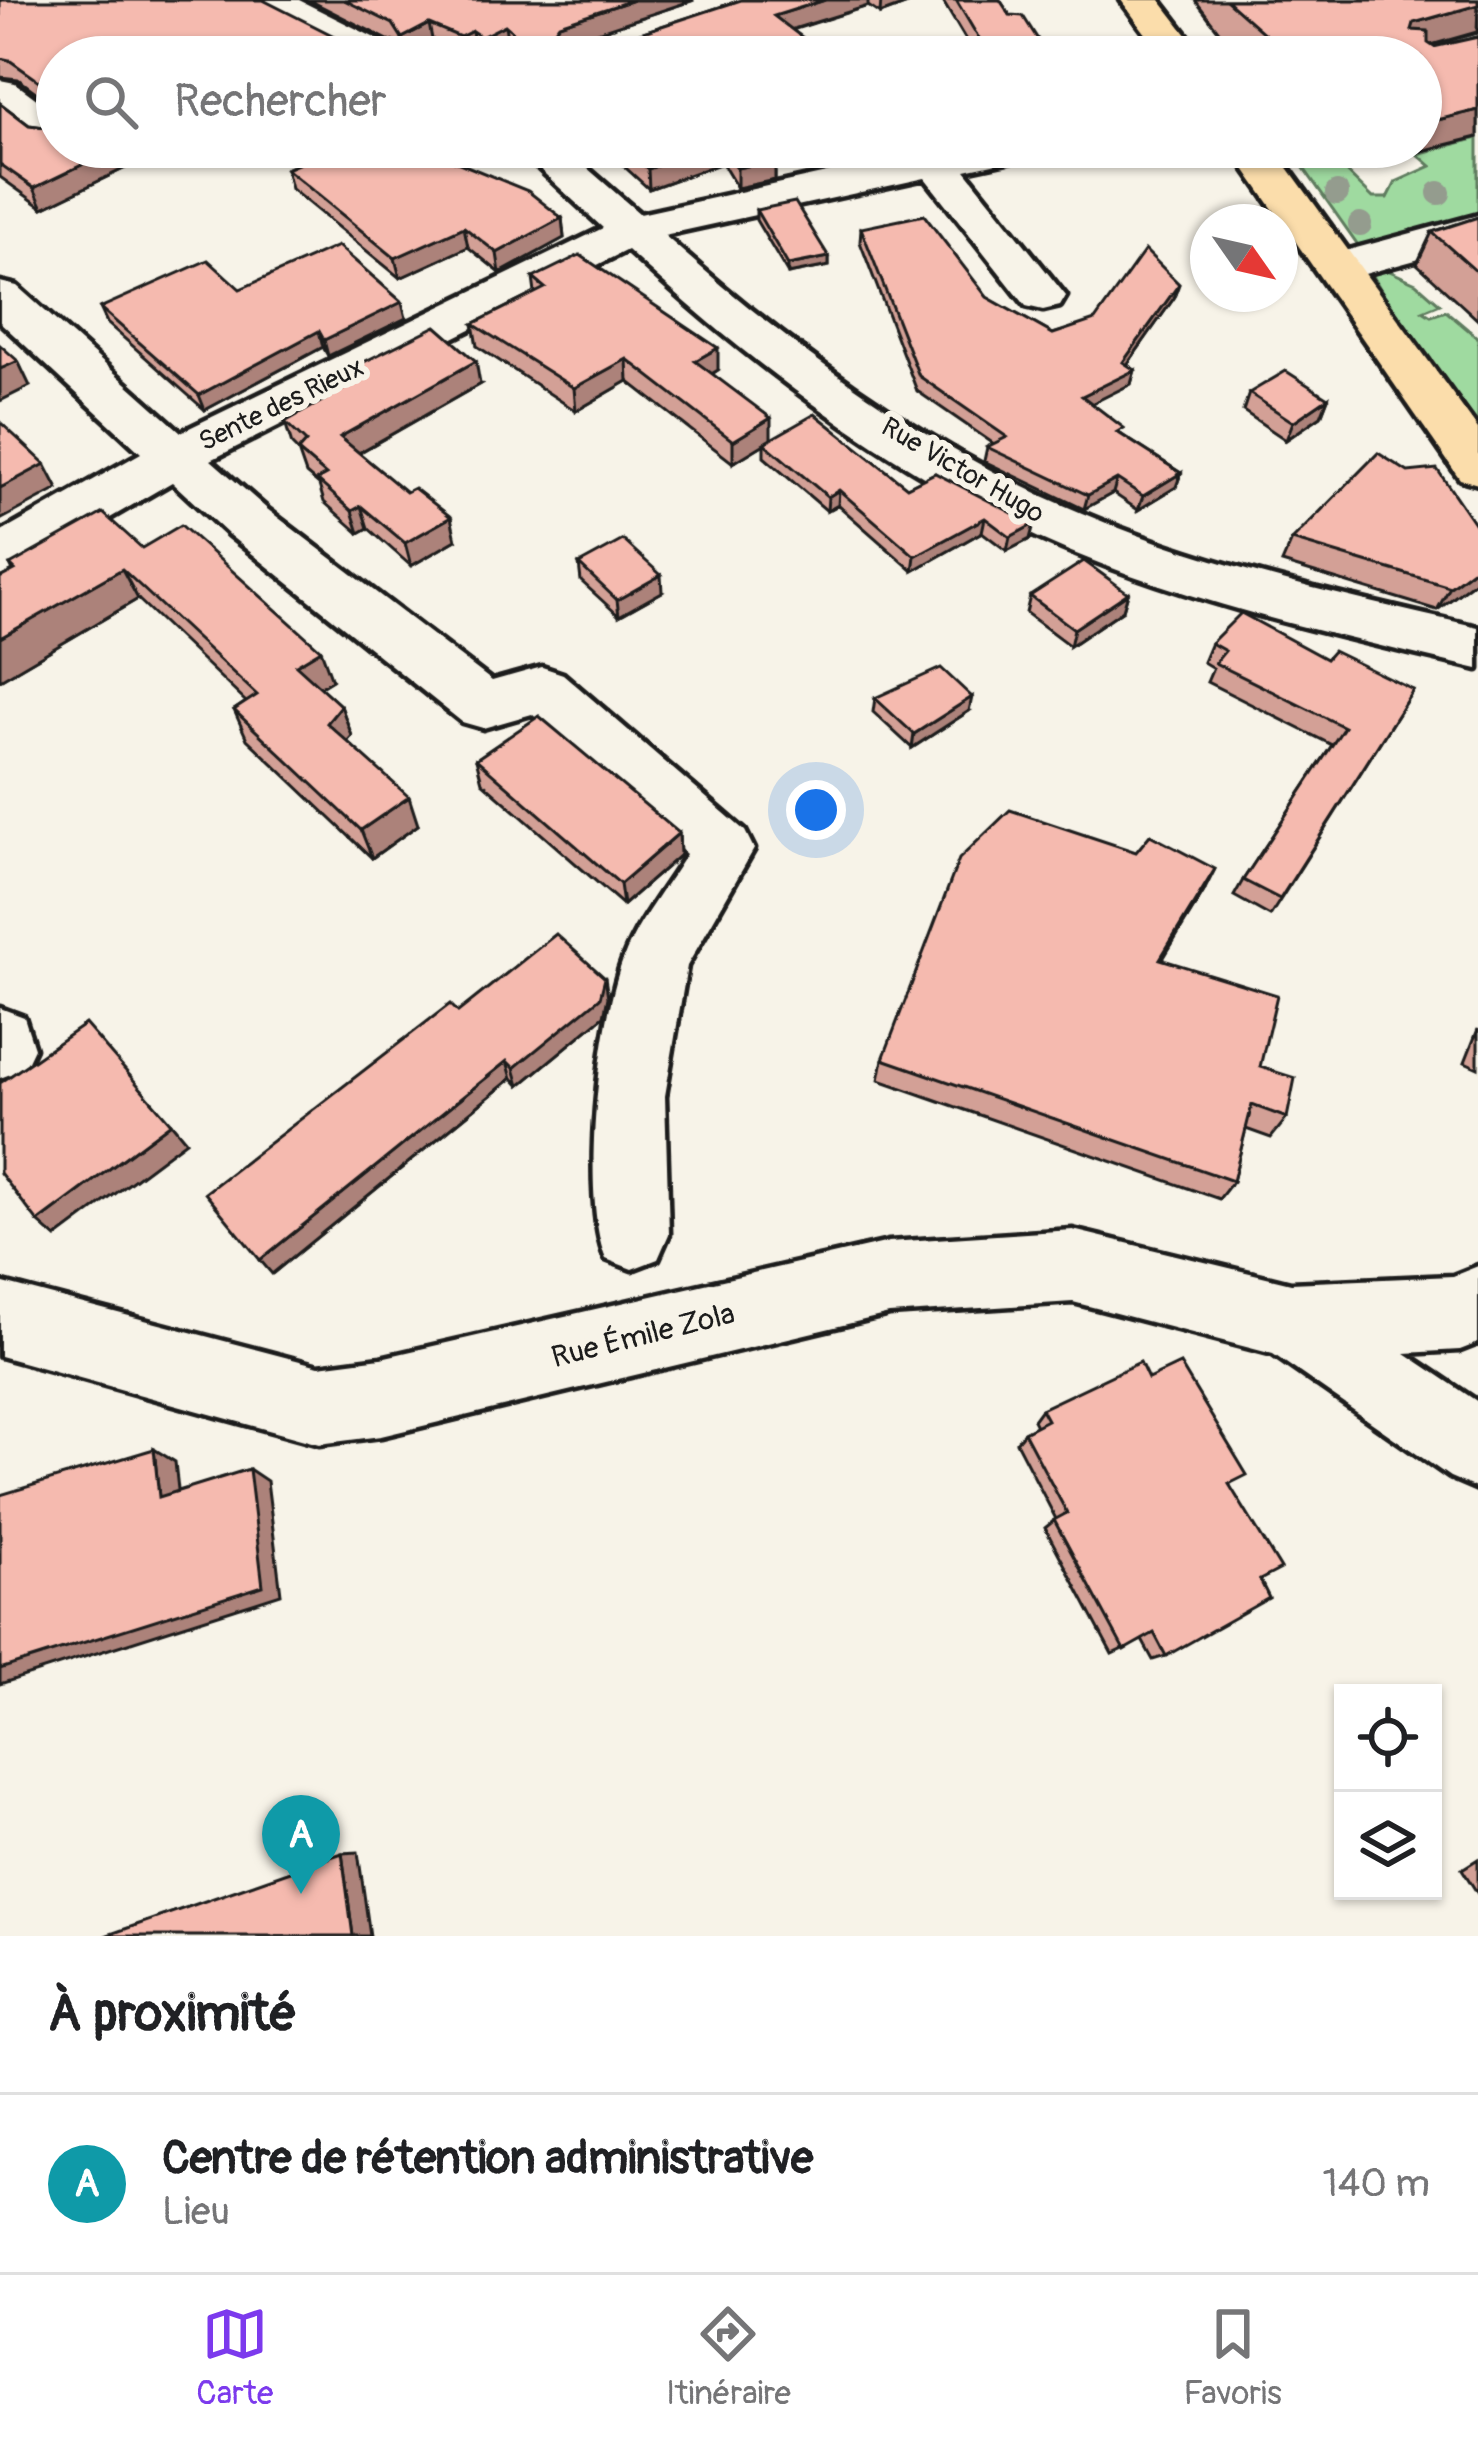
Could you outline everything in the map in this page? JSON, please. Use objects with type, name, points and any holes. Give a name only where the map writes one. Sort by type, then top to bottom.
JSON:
[{"type":"main road","points":[[1140,0],[1168,36]]},
{"type":"main road","points":[[1266,168],[1478,467]]},
{"type":"street","points":[[269,0],[340,36]]},
{"type":"street","points":[[0,92],[36,118]]},
{"type":"street","name":"Rue Victor Hugo","points":[[561,168],[697,288],[843,398],[932,459],[1017,505],[1106,545],[1225,589],[1474,646]]},
{"type":"street","name":"Sente des Rieux","points":[[0,557],[178,455],[633,230],[908,168]]},
{"type":"street","points":[[940,168],[1043,296]]},
{"type":"street","points":[[1339,267],[1478,230]]},
{"type":"street","points":[[0,296],[248,522],[483,706],[542,689],[723,849],[655,961],[630,1096],[632,1234]]},
{"type":"street","points":[[0,1038],[0,1048]]},
{"type":"street","name":"Rue Émile Zola","points":[[0,1319],[319,1405],[404,1392],[890,1278],[1073,1266],[1291,1321]]},
{"type":"street","points":[[1291,1321],[1472,1313]]},
{"type":"street","points":[[1291,1321],[1472,1439]]},
{"type":"green space","points":[[1478,138],[1478,223],[1363,252],[1304,168],[1342,168],[1373,198],[1388,198],[1396,182],[1427,168],[1442,168],[1442,147]]},
{"type":"green space","points":[[1385,269],[1416,283],[1440,304],[1423,311],[1431,316],[1446,311],[1478,338],[1478,432],[1401,327],[1372,274]]},
{"type":"building","points":[[0,0],[263,0],[334,36],[36,36],[36,79],[0,58]]},
{"type":"building","points":[[344,0],[633,0],[559,24],[550,36],[517,36],[505,25],[483,36],[472,31],[458,36],[429,24],[401,36],[393,24]]},
{"type":"building","points":[[741,0],[825,0],[774,16],[800,36],[631,36]]},
{"type":"building","points":[[956,0],[1000,0],[1010,15],[1023,16],[1036,36],[977,36]]},
{"type":"building","points":[[1226,0],[1478,0],[1478,5],[1414,23],[1412,30],[1428,31],[1428,36],[1267,36]]},
{"type":"building","points":[[1478,37],[1478,110],[1442,119],[1442,45]]},
{"type":"building","points":[[0,103],[36,126],[36,168],[75,168],[34,188],[0,164]]},
{"type":"building","points":[[472,168],[528,191],[562,218],[497,253],[464,227],[395,258],[286,169]]},
{"type":"building","points":[[795,202],[829,257],[788,265],[756,210]]},
{"type":"building","points":[[924,215],[987,297],[1053,334],[1095,320],[1145,250],[1179,284],[1123,362],[1135,370],[1082,396],[1124,428],[1117,432],[1181,473],[1143,496],[1117,479],[1088,495],[987,447],[1007,437],[919,376],[861,228]]},
{"type":"building","points":[[1478,217],[1478,273],[1432,232]]},
{"type":"building","points":[[338,246],[402,302],[324,340],[319,331],[199,395],[100,308],[208,260],[240,289]]},
{"type":"building","points":[[580,255],[718,348],[695,361],[771,418],[733,441],[627,359],[574,388],[473,324],[545,288],[533,278]]},
{"type":"building","points":[[436,326],[476,361],[340,437],[406,492],[414,488],[451,517],[405,543],[361,506],[352,511],[317,480],[326,475],[298,451],[306,442],[285,422],[351,385],[344,372]]},
{"type":"building","points":[[0,345],[18,361],[0,369]]},
{"type":"building","points":[[1286,371],[1328,398],[1293,422],[1249,393]]},
{"type":"building","points":[[815,414],[907,487],[935,473],[1034,524],[1010,537],[985,518],[915,556],[839,490],[828,497],[764,443]]},
{"type":"building","points":[[0,422],[45,464],[0,488]]},
{"type":"building","points":[[1378,453],[1408,472],[1437,469],[1478,529],[1478,566],[1450,587],[1292,540]]},
{"type":"building","points":[[103,513],[142,548],[181,525],[321,650],[296,665],[341,706],[327,723],[409,797],[361,830],[234,710],[257,695],[122,569],[0,638],[0,578],[15,570],[10,565]]},
{"type":"building","points":[[623,540],[661,575],[617,600],[579,564]]},
{"type":"building","points":[[1084,561],[1128,593],[1074,629],[1030,596]]},
{"type":"building","points":[[1241,613],[1326,659],[1333,651],[1413,690],[1280,899],[1243,880],[1344,727],[1215,663],[1225,651],[1211,643]]},
{"type":"building","points":[[941,668],[972,697],[914,734],[875,698]]},
{"type":"building","points":[[539,716],[679,833],[620,884],[476,759]]},
{"type":"building","points":[[1010,810],[1136,852],[1150,835],[1215,869],[1160,959],[1277,995],[1260,1067],[1295,1078],[1287,1118],[1252,1105],[1233,1181],[883,1059],[959,859]]},
{"type":"building","points":[[556,934],[605,978],[600,998],[514,1068],[507,1061],[260,1260],[205,1193],[450,1004],[458,1012]]},
{"type":"building","points":[[85,1024],[171,1123],[38,1222],[0,1173],[0,1083]]},
{"type":"building","points":[[1140,1362],[1148,1379],[1180,1364],[1247,1475],[1229,1484],[1281,1569],[1260,1580],[1269,1598],[1166,1656],[1154,1633],[1124,1650],[1054,1520],[1067,1513],[1024,1432],[1047,1420],[1041,1409]]},
{"type":"building","points":[[154,1449],[159,1497],[249,1469],[263,1586],[0,1669],[0,1495]]},
{"type":"building","points":[[342,1853],[353,1936],[105,1936]]},
{"type":"place","name":"Centre de rétention administrative","points":[[301,1894]]}]
